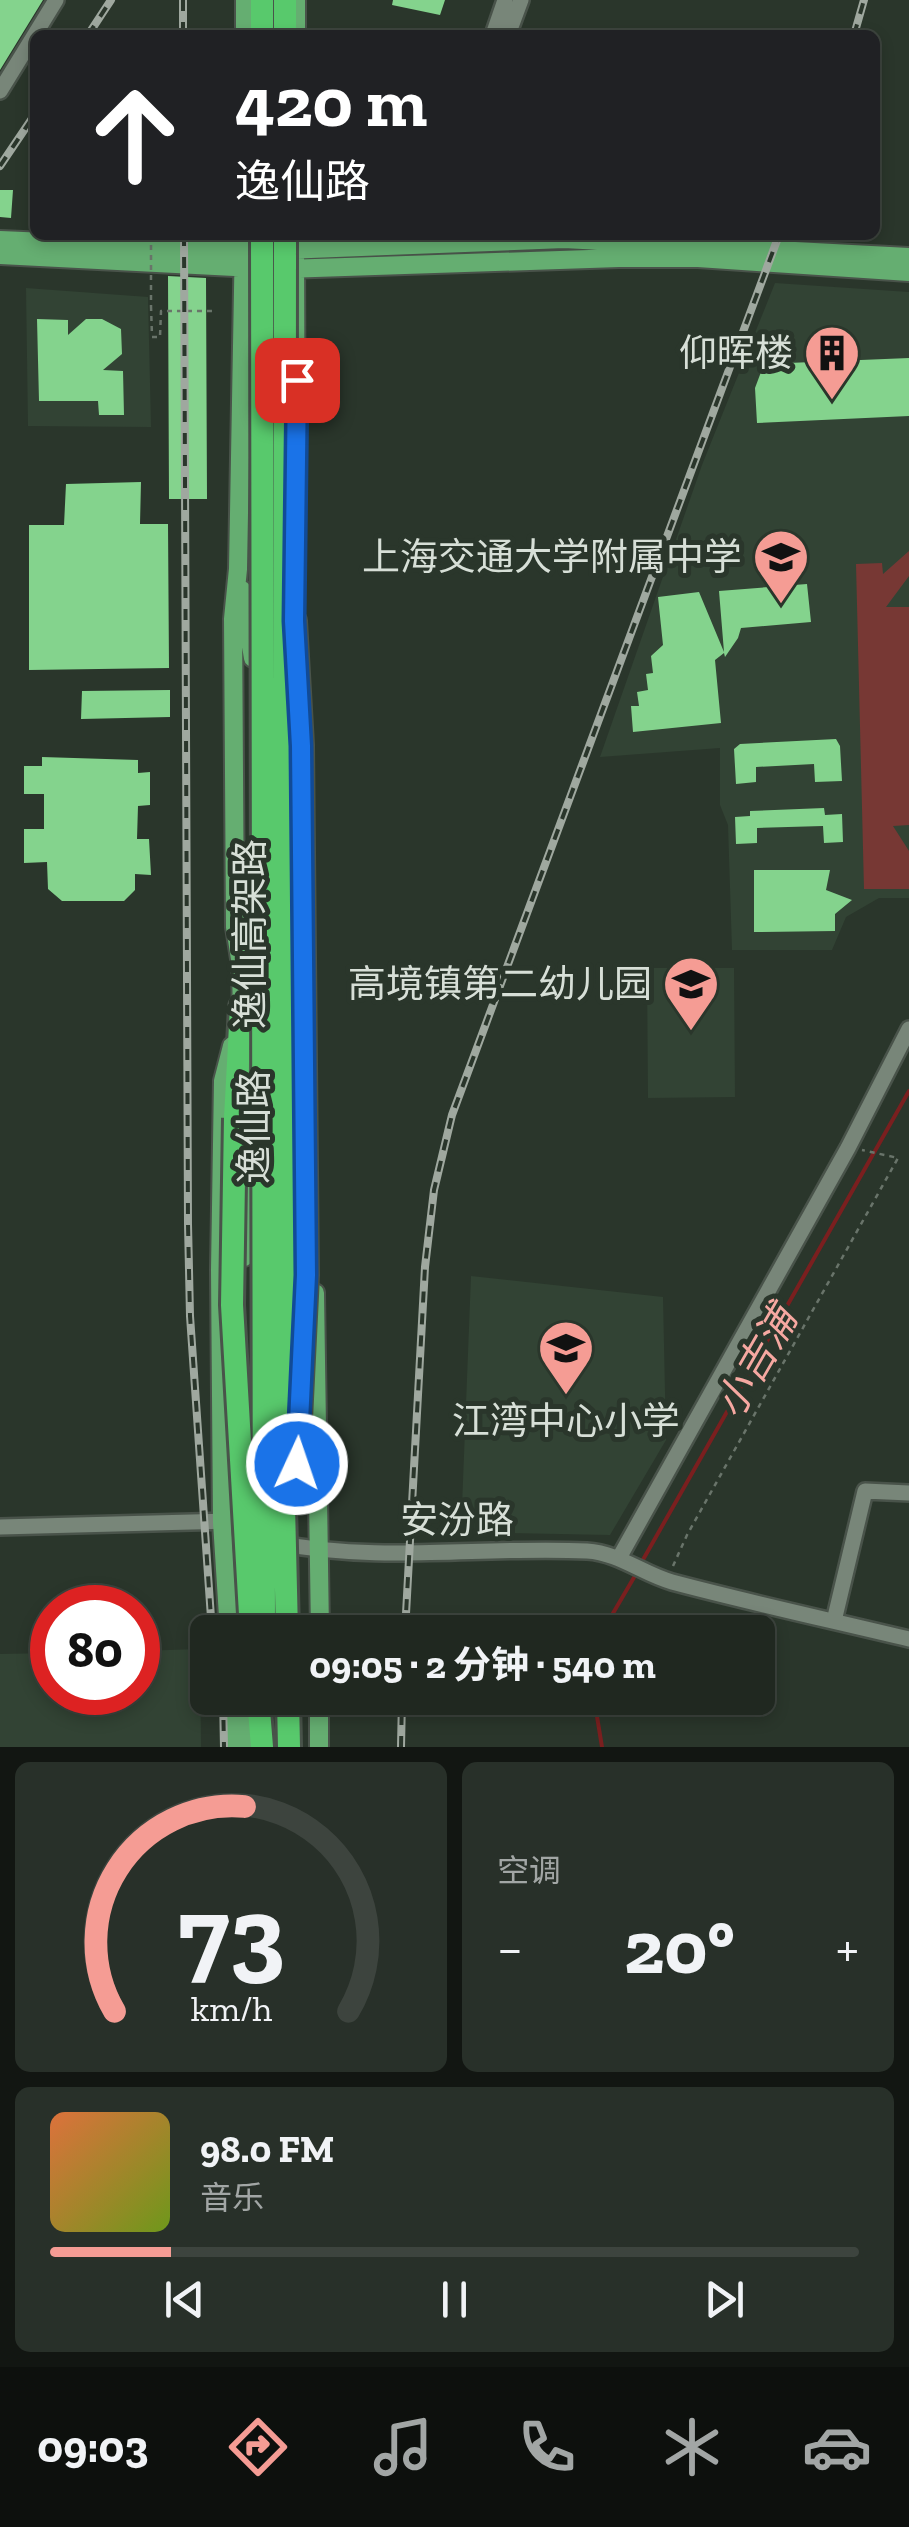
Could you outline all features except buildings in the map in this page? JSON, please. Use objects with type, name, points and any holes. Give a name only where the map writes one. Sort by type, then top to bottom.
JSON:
[{"type":"highway","points":[[262,0],[262,30]]},
{"type":"highway","points":[[286,0],[286,30]]},
{"type":"highway","name":"逸仙高架路","points":[[262,240],[264,1615]]},
{"type":"highway","name":"逸仙高架路","points":[[287,1615],[284,1506],[293,247]]},
{"type":"highway","points":[[284,1506],[297,1464],[306,1275],[301,746],[294,621]]},
{"type":"highway","points":[[241,1007],[232,1305],[251,1615]]},
{"type":"highway","points":[[262,1715],[263,1747]]},
{"type":"highway","points":[[289,1715],[289,1747]]},
{"type":"main road","points":[[245,0],[245,30]]},
{"type":"main road","points":[[296,0],[296,30]]},
{"type":"main road","points":[[0,240],[244,251]]},
{"type":"main road","points":[[0,255],[530,240]]},
{"type":"main road","points":[[583,240],[909,257]]},
{"type":"main road","points":[[293,247],[698,258],[909,272]]},
{"type":"main road","name":"逸仙路","points":[[288,1615],[286,717],[294,621],[293,247]]},
{"type":"main road","name":"逸仙路","points":[[229,1615],[229,1522],[248,1081],[241,965],[257,903],[252,640],[238,570],[244,251]]},
{"type":"main road","name":"逸仙路","points":[[294,621],[309,726],[320,1615]]},
{"type":"main road","points":[[286,1205],[313,1250]]},
{"type":"main road","name":"逸仙路","points":[[229,1522],[240,1615]]},
{"type":"main road","points":[[232,1715],[233,1747]]},
{"type":"main road","points":[[245,1715],[246,1747]]},
{"type":"main road","points":[[319,1715],[319,1747]]},
{"type":"street","points":[[38,30],[56,0]]},
{"type":"street","points":[[495,30],[506,0]]},
{"type":"street","points":[[510,30],[521,0]]},
{"type":"street","points":[[0,91],[30,42]]},
{"type":"street","points":[[620,1558],[848,1148],[909,1028]]},
{"type":"street","points":[[834,1621],[865,1491],[909,1493]]},
{"type":"street","name":"安汾路","points":[[0,1527],[229,1522],[251,1524],[274,1542],[321,1552],[591,1551],[620,1558],[667,1581],[909,1638]]},
{"type":"path","points":[[151,240],[152,337],[160,337],[161,311],[213,311]]},
{"type":"path","points":[[667,1581],[686,1536],[898,1158],[864,1151]]},
{"type":"shaded area","name":"上海交通大学附属中学","points":[[775,283],[909,292],[909,898],[879,898],[846,917],[832,950],[732,950],[728,825],[720,805],[720,748],[600,757],[702,465]]},
{"type":"shaded area","points":[[26,288],[148,297],[151,427],[28,426]]},
{"type":"shaded area","points":[[909,551],[909,576],[886,607],[909,607],[909,825],[893,826],[909,851],[909,889],[864,889],[856,564],[882,563],[883,574]]},
{"type":"shaded area","name":"高境镇第二幼儿园","points":[[647,968],[734,968],[735,1097],[648,1098]]},
{"type":"shaded area","name":"江湾中心小学","points":[[471,1276],[663,1297],[666,1440],[610,1535],[461,1532]]},
{"type":"shaded area","points":[[190,1649],[190,1715],[201,1715],[201,1747],[0,1747],[0,1654],[30,1653],[30,1715],[160,1715],[160,1650]]},
{"type":"waterway","name":"小吉浦","points":[[640,1565],[909,1091]]},
{"type":"waterway","name":"小吉浦","points":[[612,1615],[636,1574]]},
{"type":"waterway","name":"小吉浦","points":[[597,1715],[602,1747]]},
{"type":"railway","points":[[91,30],[111,0]]},
{"type":"railway","points":[[183,0],[183,30]]},
{"type":"railway","points":[[855,30],[864,0]]},
{"type":"railway","points":[[0,166],[30,121]]},
{"type":"railway","points":[[184,240],[188,1224],[190,1316],[211,1615]]},
{"type":"railway","points":[[406,1615],[425,1267],[434,1190],[452,1115],[777,240]]},
{"type":"railway","points":[[223,1715],[224,1747]]},
{"type":"railway","points":[[401,1747],[402,1715]]},
{"type":"place","name":"仰晖楼","points":[[832,402]]},
{"type":"place","name":"上海交通大学附属中学","points":[[781,606]]},
{"type":"place","name":"高境镇第二幼儿园","points":[[691,1033]]},
{"type":"place","name":"江湾中心小学","points":[[566,1397]]},
{"type":"route","points":[[297,380],[294,621],[301,746],[306,1275],[297,1464]]}]
